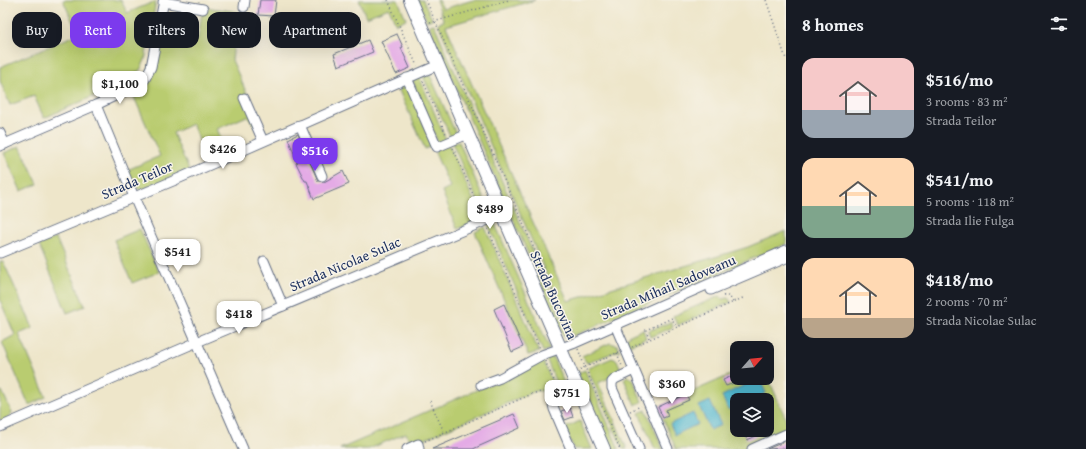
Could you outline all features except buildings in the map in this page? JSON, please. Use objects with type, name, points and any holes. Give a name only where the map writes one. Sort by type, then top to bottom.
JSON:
[{"type":"main road","name":"Strada Bucovina","points":[[410,0],[604,449]]},
{"type":"street","points":[[0,133],[2,145],[135,87],[145,79],[151,67],[164,1],[203,9]]},
{"type":"street","name":"Strada Teilor","points":[[0,253],[134,197],[438,65]]},
{"type":"street","points":[[407,78],[437,147],[468,134]]},
{"type":"street","points":[[244,98],[263,141]]},
{"type":"street","points":[[96,105],[134,197],[243,449]]},
{"type":"street","points":[[300,125],[322,176]]},
{"type":"street","name":"Strada Nicolae Sulac","points":[[0,427],[196,342],[502,214]]},
{"type":"street","name":"Strada Mihail Sadoveanu","points":[[562,351],[577,348],[616,328],[786,250]]},
{"type":"street","name":"Strada Mihail Sadoveanu","points":[[562,351],[786,258]]},
{"type":"street","points":[[264,261],[283,306]]},
{"type":"street","points":[[616,328],[621,352],[630,372],[649,403],[668,449]]},
{"type":"street","points":[[481,385],[500,378],[542,355],[562,351]]},
{"type":"street","points":[[630,372],[612,382],[612,388],[639,449]]},
{"type":"street","points":[[571,449],[552,403],[556,395],[576,384]]},
{"type":"street","points":[[752,449],[786,434]]},
{"type":"street","points":[[407,449],[418,447]]},
{"type":"path","points":[[388,0],[542,355],[556,395]]},
{"type":"path","points":[[426,0],[573,338]]},
{"type":"path","points":[[421,26],[509,0]]},
{"type":"path","points":[[766,0],[786,59]]},
{"type":"path","points":[[723,296],[727,295],[734,302]]},
{"type":"path","points":[[585,367],[745,297]]},
{"type":"path","points":[[650,339],[646,330],[672,318],[676,328]]},
{"type":"path","points":[[577,348],[620,449]]},
{"type":"path","points":[[621,352],[630,372]]},
{"type":"path","points":[[418,447],[444,433],[534,393],[543,392],[556,395]]},
{"type":"path","points":[[430,401],[444,433]]},
{"type":"path","points":[[624,414],[649,403]]},
{"type":"green space","points":[[63,0],[121,0],[127,13],[156,1],[154,12],[134,12],[134,48],[147,48],[145,60],[140,70],[124,83],[44,118],[34,96],[10,105],[0,81],[0,67],[45,48],[62,48],[62,41],[70,37],[70,48],[126,48],[126,12],[70,12],[70,16]]},
{"type":"green space","points":[[359,0],[398,0],[406,19],[396,24],[389,8],[366,17]]},
{"type":"green space","points":[[418,0],[423,0],[432,19],[427,21]]},
{"type":"green space","points":[[436,0],[439,0],[443,9],[473,0],[535,0],[446,26],[568,301],[748,247],[786,231],[786,244],[573,336],[438,23],[444,21]]},
{"type":"green space","points":[[206,7],[238,12],[207,12],[207,48],[234,48],[232,60],[266,137],[247,116],[217,129],[227,151],[207,158],[192,124],[173,133],[189,170],[142,190],[139,189],[132,183],[127,170],[160,156],[134,97],[143,86],[156,48],[199,48],[199,32],[202,13]]},
{"type":"green space","points":[[434,24],[571,340],[564,337],[429,25]]},
{"type":"green space","points":[[430,75],[456,134],[451,138],[423,76]]},
{"type":"green space","points":[[419,76],[446,140],[438,143],[412,79]]},
{"type":"green space","points":[[406,82],[433,145],[425,149],[397,86]]},
{"type":"green space","points":[[459,142],[490,213],[489,216],[485,218],[452,143]]},
{"type":"green space","points":[[449,145],[482,219],[457,229],[442,191],[450,187],[435,153],[436,150]]},
{"type":"green space","points":[[20,146],[38,184],[21,191],[4,153]]},
{"type":"green space","points":[[488,224],[495,224],[550,349],[543,352]]},
{"type":"green space","points":[[485,227],[539,352],[528,355],[475,232]]},
{"type":"green space","points":[[140,229],[159,272],[132,283],[114,240]]},
{"type":"green space","points":[[56,238],[85,306],[67,313],[39,245]]},
{"type":"green space","points":[[3,261],[33,328],[19,334],[46,397],[29,405],[2,342],[15,335],[0,300],[0,262]]},
{"type":"green space","points":[[720,296],[722,299],[728,298],[731,302],[678,325],[673,316]]},
{"type":"green space","points":[[671,322],[673,327],[650,337],[648,331]]},
{"type":"green space","points":[[643,329],[646,338],[627,346],[626,341],[628,336]]},
{"type":"green space","points":[[610,343],[617,345],[620,350],[587,363],[582,356]]},
{"type":"green space","points":[[551,353],[565,385],[558,388],[545,356]]},
{"type":"green space","points":[[612,358],[617,360],[622,372],[598,383],[627,449],[623,449],[588,370],[589,368]]},
{"type":"green space","points":[[542,359],[556,390],[535,391],[411,445],[406,433],[369,449],[340,449],[502,379]]},
{"type":"green space","points":[[585,370],[619,449],[611,449],[578,373]]},
{"type":"green space","points":[[730,375],[730,385],[771,385],[786,419],[786,430],[774,435],[774,393],[730,393],[730,437],[770,437],[743,449],[676,449],[658,407]]},
{"type":"green space","points":[[627,376],[633,379],[642,402],[635,405],[624,379]]},
{"type":"green space","points":[[2,391],[12,413],[6,420],[0,423],[0,392]]},
{"type":"green space","points":[[567,391],[571,400],[556,407],[554,403],[564,399],[562,394]]},
{"type":"green space","points":[[646,410],[663,449],[655,449],[639,413]]},
{"type":"green space","points":[[580,421],[592,449],[574,449],[565,428]]},
{"type":"water","points":[[745,385],[762,385],[766,393],[730,393],[730,409],[728,410],[722,396]]},
{"type":"water","points":[[710,401],[721,425],[710,430],[699,406]]},
{"type":"water","points":[[693,413],[698,424],[675,435],[670,424]]}]
